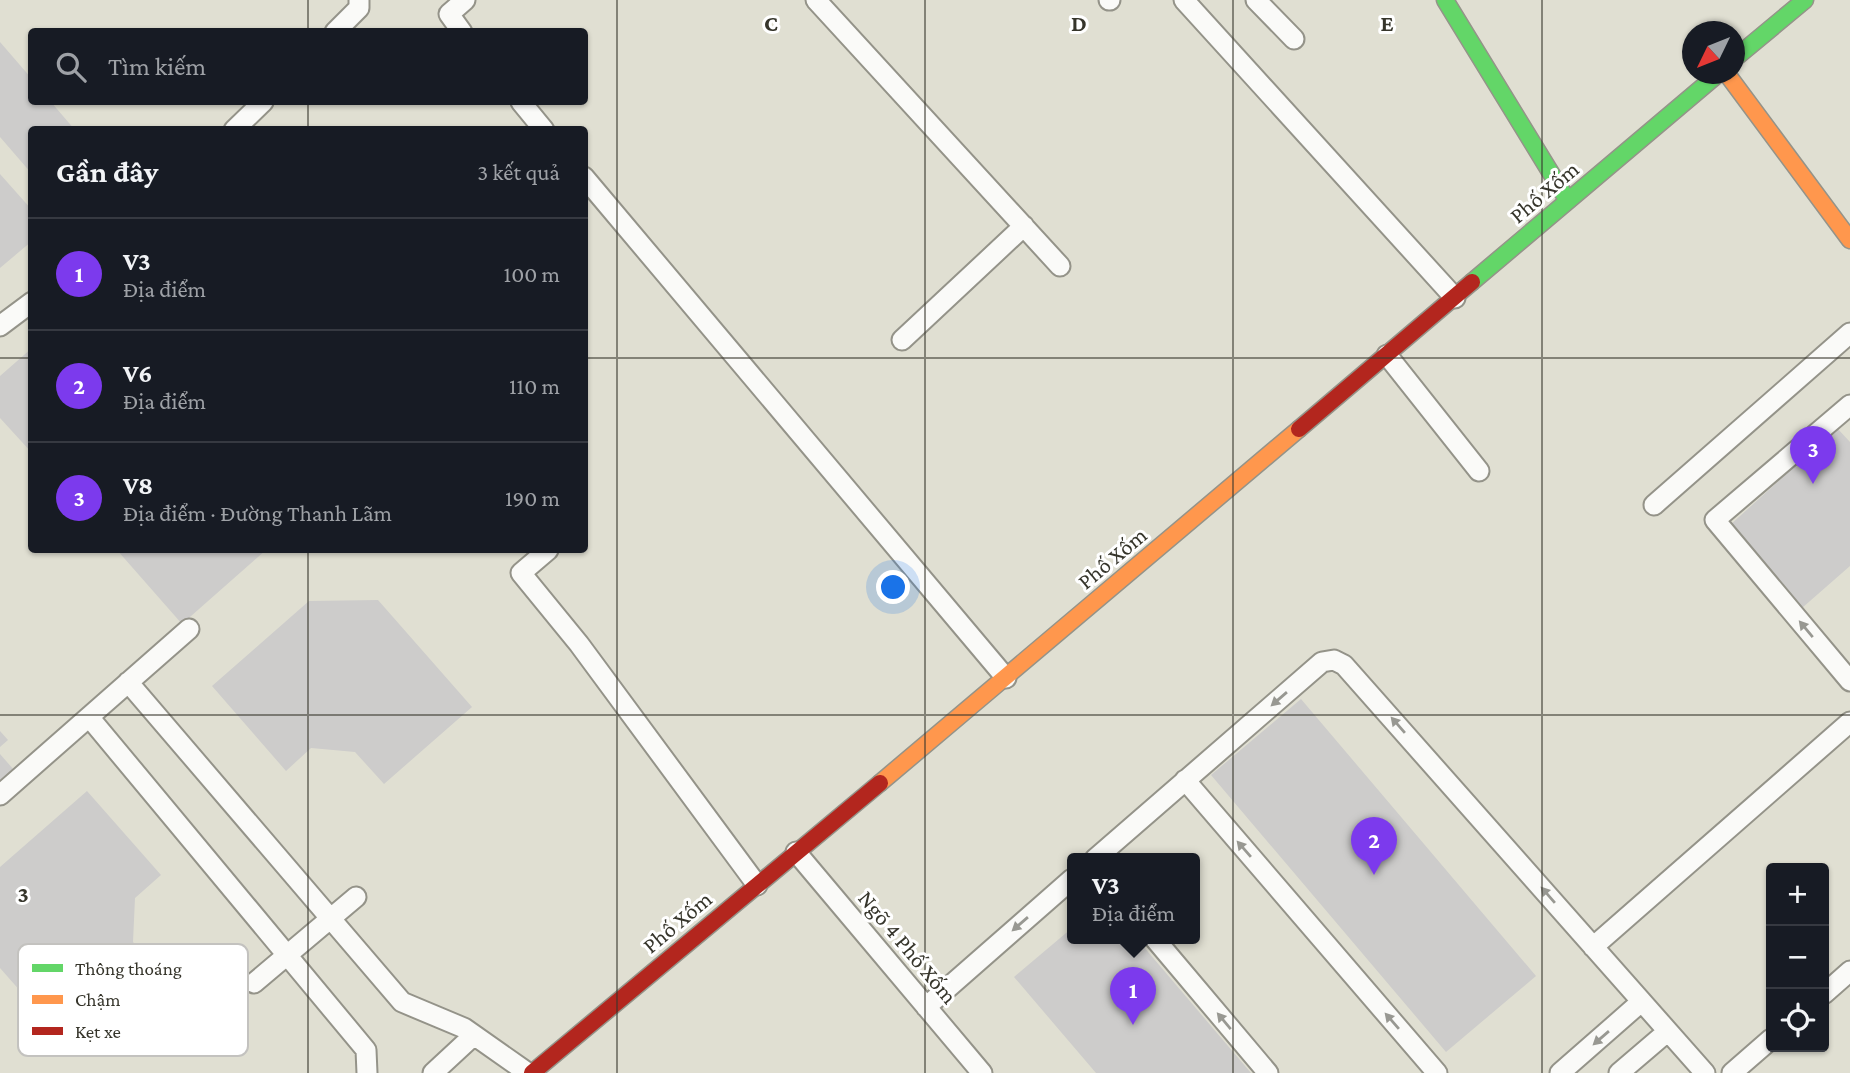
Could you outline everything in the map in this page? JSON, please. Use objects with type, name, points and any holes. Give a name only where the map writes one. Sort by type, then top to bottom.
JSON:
[{"type":"main road","points":[[1446,0],[1568,201]]},
{"type":"main road","points":[[1745,50],[1805,0]]},
{"type":"main road","name":"Phố Xốm","points":[[530,1073],[1006,678],[1706,84]]},
{"type":"main road","points":[[1734,84],[1850,240]]},
{"type":"lane","points":[[339,28],[359,9],[359,0]]},
{"type":"lane","points":[[459,28],[449,14],[465,0]]},
{"type":"lane","points":[[816,0],[1060,266]]},
{"type":"lane","points":[[1184,0],[1455,298]]},
{"type":"lane","points":[[1256,0],[1294,39]]},
{"type":"lane","points":[[238,126],[260,105]]},
{"type":"lane","points":[[523,105],[541,126]]},
{"type":"lane","points":[[588,182],[1006,678]]},
{"type":"lane","points":[[902,340],[1024,226]]},
{"type":"lane","points":[[0,326],[28,305]]},
{"type":"lane","points":[[1654,505],[1850,333]]},
{"type":"lane","points":[[1387,355],[1479,471]]},
{"type":"lane","points":[[1850,405],[1715,520],[1850,681]]},
{"type":"lane","points":[[544,553],[521,573],[579,644],[757,885]]},
{"type":"lane","points":[[0,795],[189,629]]},
{"type":"lane","points":[[1102,853],[1322,662],[1339,661],[1345,664],[1705,1073]]},
{"type":"lane","points":[[128,682],[402,1002],[464,1028],[530,1073]]},
{"type":"lane","points":[[89,717],[366,1050],[366,1073]]},
{"type":"lane","points":[[1593,947],[1850,722]]},
{"type":"lane","points":[[1185,780],[1437,1073]]},
{"type":"lane","name":"Ngõ 4 Phố Xốm","points":[[796,852],[982,1073]]},
{"type":"lane","points":[[926,1007],[1067,883]]},
{"type":"lane","points":[[254,983],[356,898]]},
{"type":"lane","points":[[1159,944],[1268,1073]]},
{"type":"lane","points":[[1829,990],[1850,971]]},
{"type":"lane","points":[[1560,1073],[1642,1002]]},
{"type":"lane","points":[[1619,1073],[1667,1032]]},
{"type":"lane","points":[[433,1073],[474,1035]]},
{"type":"lane","points":[[1732,1073],[1766,1043]]},
{"type":"building","points":[[0,42],[28,74],[28,105],[54,105],[72,126],[28,126],[28,169],[0,137]]},
{"type":"building","points":[[0,174],[28,206],[28,244],[0,268]]},
{"type":"building","points":[[28,352],[28,449],[0,418],[0,376]]},
{"type":"building","points":[[1837,428],[1850,442],[1850,566],[1802,608],[1729,526]]},
{"type":"building","points":[[120,553],[263,553],[182,624]]},
{"type":"building","points":[[378,600],[472,707],[384,784],[355,752],[311,748],[286,771],[212,686],[309,601]]},
{"type":"building","points":[[1301,699],[1536,976],[1446,1052],[1211,775]]},
{"type":"building","points":[[0,731],[8,740],[0,747]]},
{"type":"building","points":[[0,754],[14,770],[0,783]]},
{"type":"building","points":[[87,791],[161,875],[135,898],[135,944],[18,944],[18,988],[0,968],[0,867]]},
{"type":"building","points":[[1067,932],[1067,944],[1141,944],[1251,1073],[1096,1073],[1014,977]]},
{"type":"traffic: fast","points":[[1445,0],[1568,201]]},
{"type":"traffic: fast","points":[[1745,50],[1805,0]]},
{"type":"traffic: fast","points":[[1472,282],[1706,84]]},
{"type":"traffic: slow","points":[[1734,84],[1850,240]]},
{"type":"traffic: slow","points":[[880,783],[1299,429]]},
{"type":"traffic: jam","points":[[1299,429],[1472,282]]},
{"type":"traffic: jam","points":[[532,1073],[880,783]]},
{"type":"place","name":"V8","points":[[1813,484]]},
{"type":"place","name":"V6","points":[[1374,875]]},
{"type":"place","name":"V3","points":[[1133,1025]]}]
